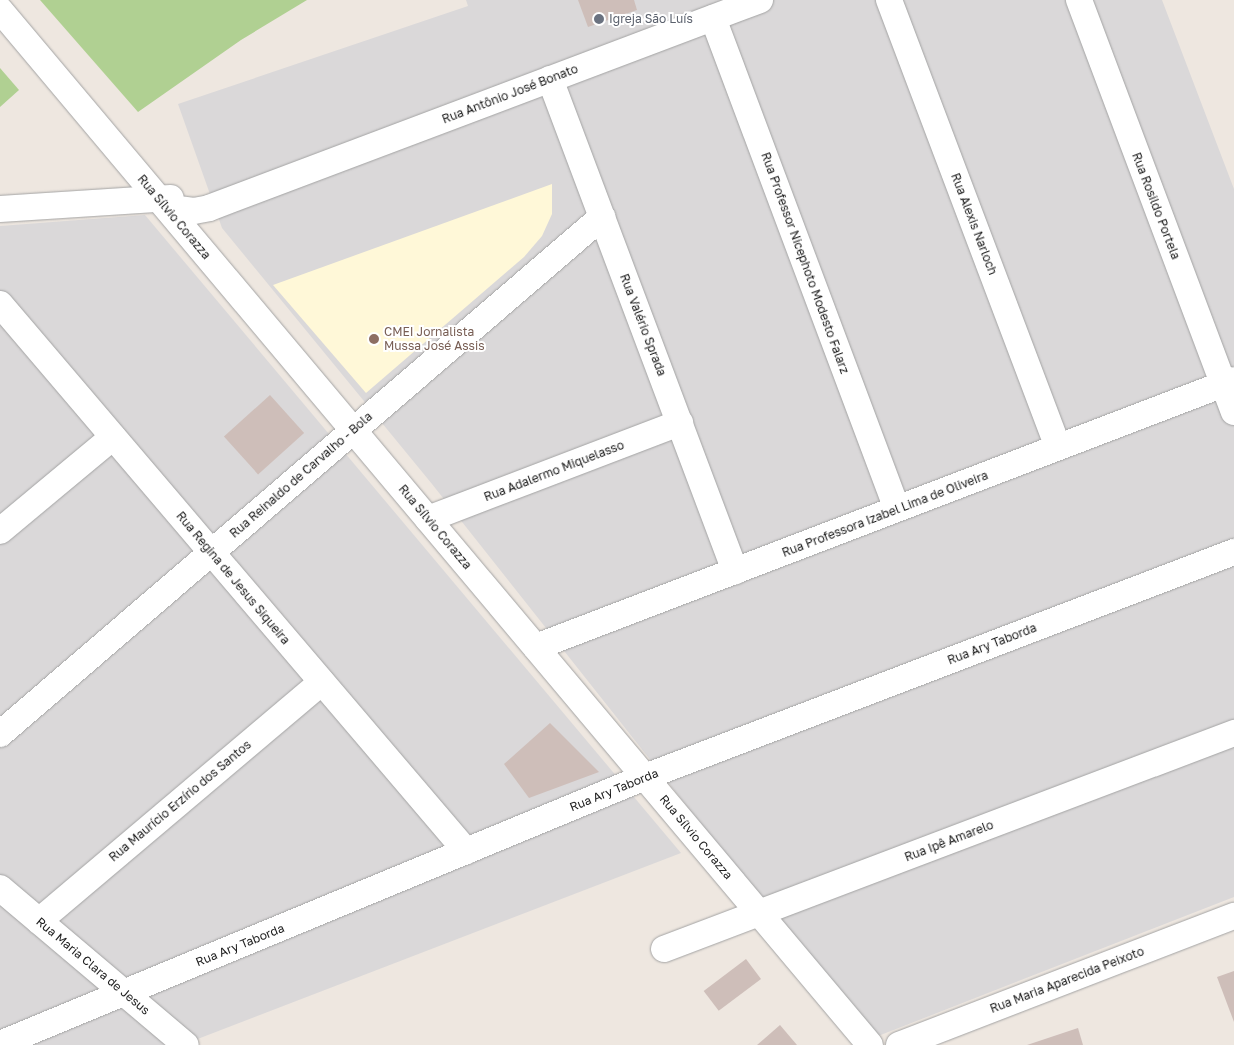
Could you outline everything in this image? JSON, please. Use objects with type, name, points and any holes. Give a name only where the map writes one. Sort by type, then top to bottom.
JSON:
[{"type":"street","name":"Rua Antônio José Bonato","points":[[0,209],[159,199],[260,189],[760,0]]},
{"type":"street","name":"Rua Alexis Narloch","points":[[889,0],[1058,447]]},
{"type":"street","name":"Rua Rosildo Portela","points":[[1079,0],[1229,382],[1234,412]]},
{"type":"street","name":"Rua Sílvio Corazza","points":[[0,10],[870,1045]]},
{"type":"street","name":"Rua Professor Nicephoto Modesto Falarz","points":[[713,18],[897,509]]},
{"type":"street","name":"Rua Valério Sprada","points":[[550,79],[735,570]]},
{"type":"street","name":"Rua Reinaldo de Carvalho - Bola","points":[[0,734],[602,217]]},
{"type":"street","name":"Rua Regina de Jesus Siqueira","points":[[3,313],[212,552],[466,851]]},
{"type":"street","name":"Rua Professora Izabel Lima de Oliveira","points":[[536,647],[1229,382]]},
{"type":"street","name":"Rua Adalermo Miquelasso","points":[[428,519],[680,423]]},
{"type":"street","points":[[0,531],[112,437]]},
{"type":"street","name":"Rua Ary Taborda","points":[[0,1044],[645,777],[1234,552]]},
{"type":"street","name":"Rua Maurício Erzírio dos Santos","points":[[39,920],[322,682]]},
{"type":"street","name":"Rua Ipê Amarelo","points":[[664,949],[1234,733]]},
{"type":"street","name":"Rua Maria Clara de Jesus","points":[[0,888],[186,1045]]},
{"type":"street","name":"Rua Maria Aparecida Peixoto","points":[[899,1045],[1234,916]]},
{"type":"shaded area","points":[[466,0],[1162,0],[1234,189],[1234,897],[878,1036],[720,848],[432,484],[222,228],[178,104],[468,6]]},
{"type":"shaded area","name":"CMEI Jornalista Mussa José Assis","points":[[552,184],[552,214],[542,236],[524,257],[366,393],[273,285]]},
{"type":"shaded area","points":[[145,215],[681,853],[182,1045],[0,1045],[0,226]]},
{"type":"green space","points":[[40,0],[307,0],[241,40],[138,112]]},
{"type":"green space","points":[[0,68],[19,90],[0,107]]},
{"type":"building","name":"Igreja São Luís","points":[[578,0],[634,0],[637,10],[588,27]]},
{"type":"building","points":[[270,395],[304,433],[258,474],[224,436]]},
{"type":"building","points":[[550,723],[599,772],[529,798],[504,764]]},
{"type":"building","points":[[746,959],[761,979],[719,1011],[704,991]]},
{"type":"building","points":[[1234,971],[1234,1022],[1217,977]]},
{"type":"building","points":[[780,1025],[797,1045],[757,1045]]},
{"type":"building","points":[[1078,1028],[1083,1045],[1027,1045]]},
{"type":"place","name":"Igreja São Luís","points":[[599,19]]},
{"type":"place","name":"CMEI Jornalista Mussa José Assis","points":[[374,339]]}]
